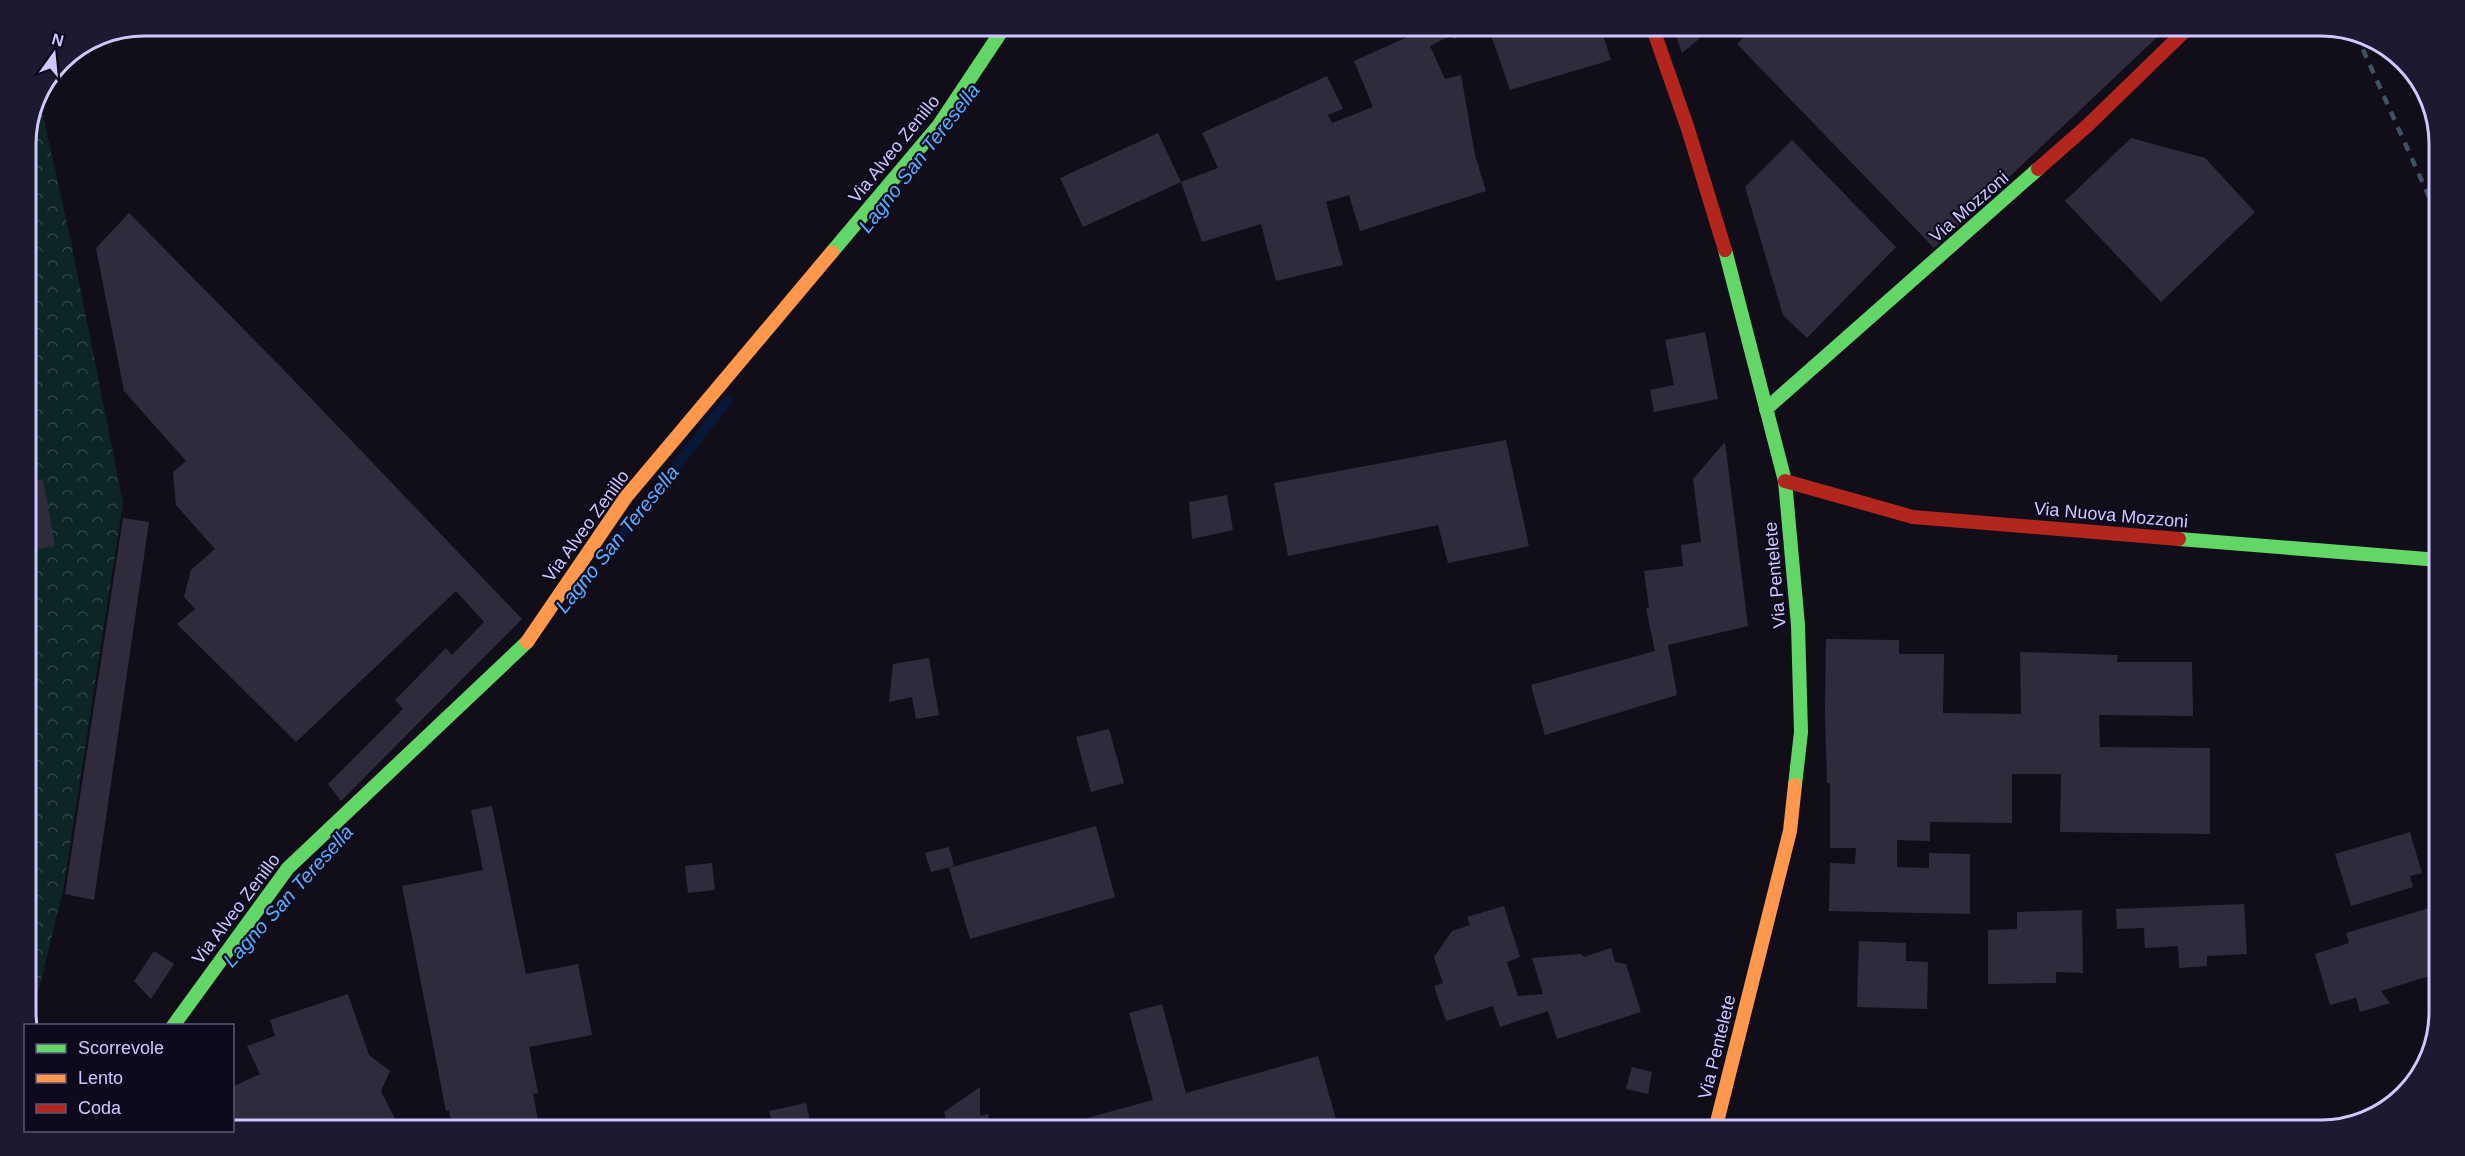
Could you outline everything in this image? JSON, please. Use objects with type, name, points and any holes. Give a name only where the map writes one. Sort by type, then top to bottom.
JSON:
[{"type":"street","name":"Via Alveo Zenillo","points":[[174,1024],[288,868],[524,646],[626,497],[939,125],[998,36]]},
{"type":"street","name":"Via Pentelete","points":[[1655,36],[1688,129],[1725,249],[1785,481],[1798,626],[1801,732],[1790,831],[1718,1120]]},
{"type":"street","name":"Via Mozzoni","points":[[1766,409],[2087,126],[2180,36]]},
{"type":"street","name":"Via Nuova Mozzoni","points":[[1785,481],[1912,518],[2429,559]]},
{"type":"green space","points":[[42,110],[70,237],[123,503],[63,891],[36,1001],[36,137]]},
{"type":"building","points":[[1410,36],[1450,36],[1430,46],[1445,79],[1461,75],[1475,155],[1486,191],[1360,231],[1349,195],[1326,202],[1343,265],[1276,281],[1261,224],[1202,242],[1181,182],[1218,168],[1202,133],[1327,76],[1343,109],[1328,115],[1332,123],[1373,107],[1354,61]]},
{"type":"building","points":[[1491,36],[1603,36],[1611,60],[1510,90]]},
{"type":"building","points":[[1676,36],[1698,36],[1699,39],[1682,53]]},
{"type":"building","points":[[1745,36],[2158,36],[1934,248],[1737,44]]},
{"type":"building","points":[[1158,133],[1181,182],[1083,227],[1060,178]]},
{"type":"building","points":[[2131,138],[2205,158],[2255,212],[2161,302],[2065,201]]},
{"type":"building","points":[[1792,140],[1896,247],[1807,338],[1783,315],[1745,187]]},
{"type":"building","points":[[129,213],[281,367],[522,619],[341,801],[328,784],[403,709],[395,700],[446,648],[452,655],[484,622],[456,591],[296,742],[177,624],[195,609],[184,597],[191,570],[215,549],[176,505],[173,472],[186,461],[124,391],[96,248]]},
{"type":"building","points":[[1705,332],[1718,399],[1654,412],[1650,390],[1674,385],[1665,340]]},
{"type":"building","points":[[1506,440],[1529,546],[1448,563],[1438,525],[1288,556],[1274,483]]},
{"type":"building","points":[[1725,442],[1748,626],[1668,645],[1677,695],[1545,735],[1531,685],[1655,651],[1646,608],[1649,608],[1644,571],[1683,566],[1681,545],[1701,542],[1693,479]]},
{"type":"building","points":[[43,479],[55,546],[36,549],[36,480]]},
{"type":"building","points":[[1227,495],[1233,530],[1192,539],[1189,502]]},
{"type":"building","points":[[123,518],[149,522],[94,900],[65,894]]},
{"type":"building","points":[[1826,639],[1899,640],[1899,654],[1944,654],[1943,713],[2021,714],[2020,652],[2118,655],[2117,662],[2192,662],[2193,716],[2099,715],[2100,747],[2210,748],[2210,834],[2060,832],[2061,774],[2012,774],[2012,823],[1930,822],[1930,841],[1897,840],[1897,867],[1929,868],[1929,853],[1970,854],[1970,914],[1829,911],[1830,863],[1855,864],[1856,848],[1830,848],[1830,783],[1827,783],[1825,713]]},
{"type":"building","points":[[929,658],[939,715],[916,719],[912,697],[889,702],[893,664]]},
{"type":"building","points":[[1109,729],[1124,783],[1091,792],[1076,737]]},
{"type":"building","points":[[492,806],[526,974],[578,964],[592,1035],[529,1047],[538,1093],[533,1094],[538,1120],[450,1120],[449,1110],[446,1111],[402,886],[483,870],[471,810]]},
{"type":"building","points":[[1096,826],[1115,897],[970,939],[949,868]]},
{"type":"building","points":[[2410,832],[2422,873],[2410,876],[2413,887],[2351,906],[2335,854]]},
{"type":"building","points":[[949,847],[954,866],[931,872],[925,853]]},
{"type":"building","points":[[712,863],[715,890],[688,893],[685,866]]},
{"type":"building","points":[[2244,904],[2247,954],[2207,956],[2207,966],[2179,968],[2178,946],[2145,948],[2144,928],[2117,929],[2116,909]]},
{"type":"building","points":[[1504,906],[1520,957],[1507,962],[1518,996],[1543,994],[1532,958],[1581,954],[1584,957],[1611,948],[1615,962],[1626,964],[1641,1012],[1557,1039],[1548,1011],[1500,1027],[1493,1006],[1446,1021],[1434,986],[1443,983],[1434,957],[1452,931],[1470,925],[1467,917]]},
{"type":"building","points":[[2429,908],[2429,976],[2381,991],[2390,1003],[2360,1012],[2356,998],[2330,1005],[2315,954],[2349,943],[2346,933]]},
{"type":"building","points":[[2082,910],[2083,973],[2056,972],[2056,983],[1988,984],[1988,930],[2017,929],[2017,912]]},
{"type":"building","points":[[1859,941],[1906,943],[1906,961],[1928,962],[1927,1009],[1857,1007]]},
{"type":"building","points":[[154,951],[174,964],[151,999],[134,981]]},
{"type":"building","points":[[348,994],[369,1055],[390,1071],[381,1091],[396,1120],[234,1120],[234,1086],[260,1074],[247,1046],[275,1036],[270,1020]]},
{"type":"building","points":[[1162,1004],[1186,1093],[1318,1056],[1336,1120],[1088,1120],[1087,1118],[1153,1100],[1129,1013]]},
{"type":"building","points":[[1632,1067],[1652,1072],[1648,1094],[1626,1089]]},
{"type":"building","points":[[980,1087],[980,1116],[988,1114],[990,1120],[946,1120],[944,1112]]},
{"type":"building","points":[[806,1103],[810,1120],[771,1120],[769,1111]]},
{"type":"waterway","name":"Lagno San Teresella","points":[[604,557],[728,400]]},
{"type":"railway","points":[[2360,44],[2429,197]]},
{"type":"traffic: fast","points":[[832,252],[939,125],[998,36]]},
{"type":"traffic: fast","points":[[1766,409],[2038,169]]},
{"type":"traffic: fast","points":[[1725,250],[1785,481],[1798,625],[1801,732],[1795,785]]},
{"type":"traffic: fast","points":[[2179,539],[2429,559]]},
{"type":"traffic: fast","points":[[174,1024],[288,868],[527,642]]},
{"type":"traffic: slow","points":[[527,642],[626,497],[832,252]]},
{"type":"traffic: slow","points":[[1718,1120],[1790,831],[1795,785]]},
{"type":"traffic: jam","points":[[1655,36],[1688,129],[1725,250]]},
{"type":"traffic: jam","points":[[2038,169],[2087,126],[2180,36]]},
{"type":"traffic: jam","points":[[1785,481],[1913,517],[2179,539]]}]
